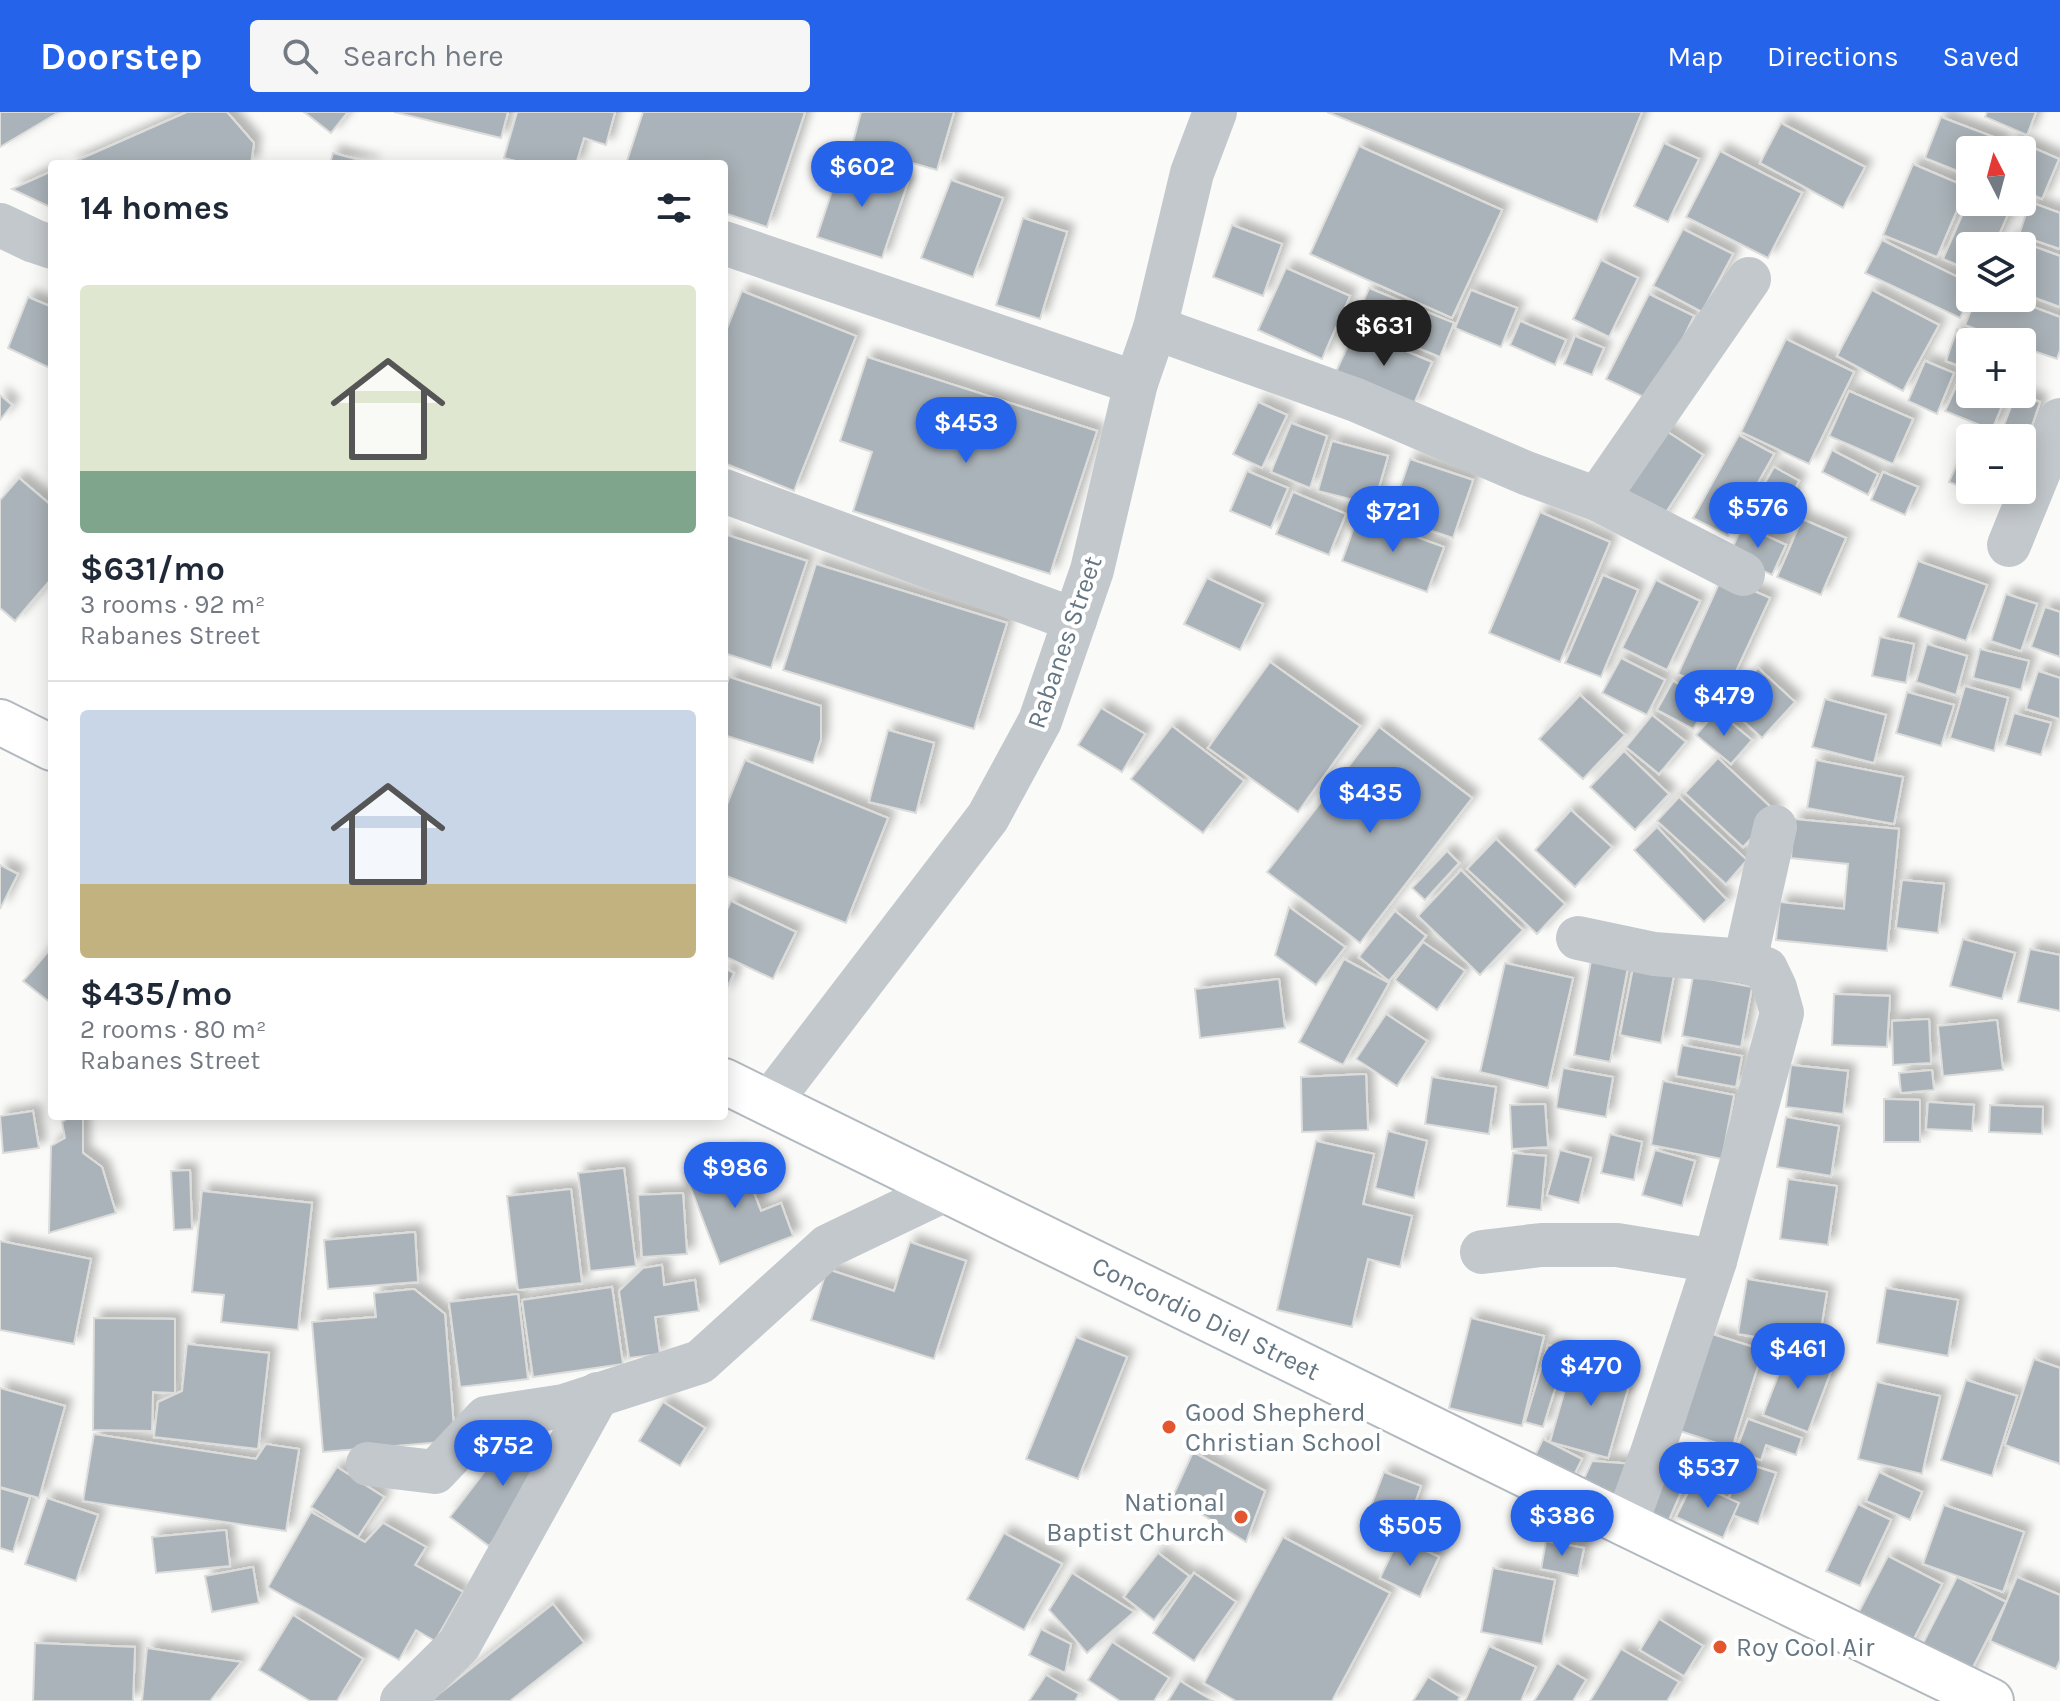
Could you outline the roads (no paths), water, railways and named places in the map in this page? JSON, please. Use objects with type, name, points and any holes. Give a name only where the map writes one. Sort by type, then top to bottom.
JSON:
[{"type":"main road","points":[[0,722],[48,746]]},
{"type":"main road","name":"Concordio Diel Street","points":[[728,1083],[1991,1701]]},
{"type":"street","name":"Rabanes Street","points":[[769,1103],[988,817],[1040,721],[1092,570],[1136,383],[1155,328],[1192,173],[1215,112]]},
{"type":"street","points":[[0,225],[48,246]]},
{"type":"street","points":[[728,244],[1136,383]]},
{"type":"street","points":[[1597,499],[1749,279]]},
{"type":"street","points":[[1155,328],[1356,400],[1526,473],[1597,499],[1743,574]]},
{"type":"street","points":[[2009,545],[2060,420]]},
{"type":"street","points":[[728,492],[1075,620]]},
{"type":"street","points":[[1745,961],[1775,827]]},
{"type":"street","points":[[1578,938],[1654,954],[1745,961],[1766,969],[1782,1013],[1715,1261],[1626,1524]]},
{"type":"street","points":[[368,1464],[435,1472],[486,1418],[564,1406],[700,1362],[828,1246],[945,1190]]},
{"type":"street","points":[[1482,1252],[1541,1245],[1617,1245],[1715,1261]]},
{"type":"street","points":[[402,1701],[459,1645],[598,1394]]},
{"type":"place","name":"Good Shepherd Christian School","points":[[1169,1427]]},
{"type":"place","name":"National Baptist Church","points":[[1241,1517]]},
{"type":"place","name":"Roy Cool Air","points":[[1720,1647]]}]
